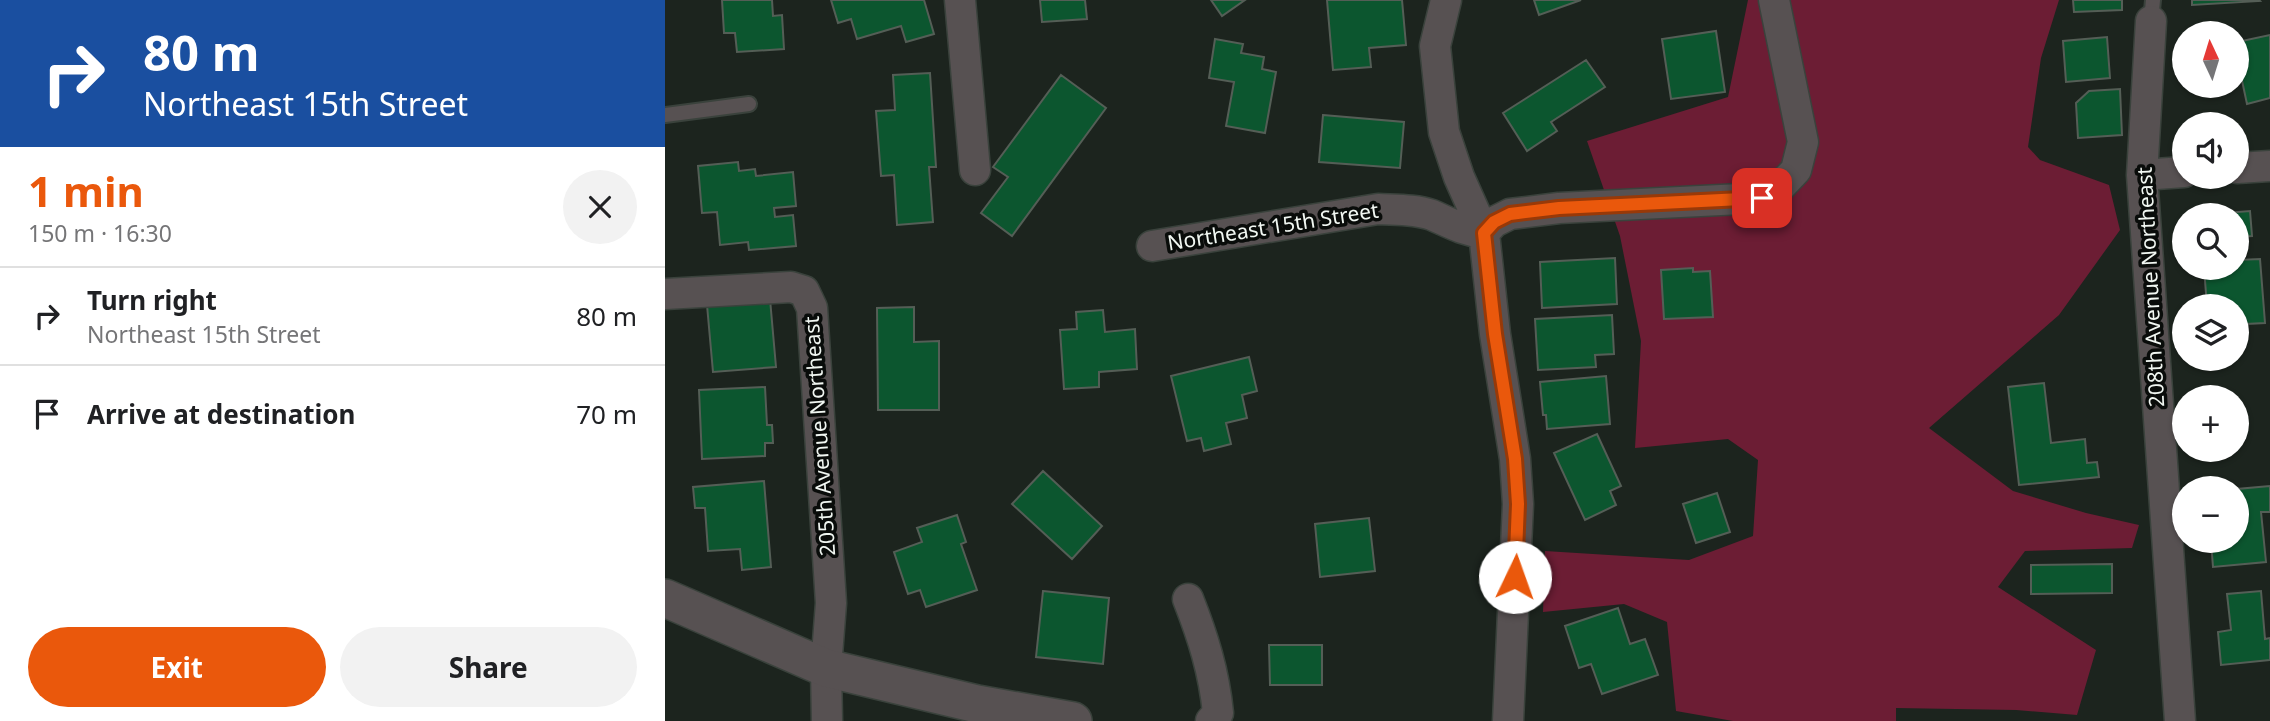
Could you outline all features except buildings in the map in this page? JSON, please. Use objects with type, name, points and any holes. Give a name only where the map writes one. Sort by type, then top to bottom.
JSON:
[{"type":"street","points":[[960,0],[975,170]]},
{"type":"street","points":[[1446,0],[1435,46],[1444,132],[1459,177],[1484,233],[1495,334],[1515,459],[1518,504],[1508,721]]},
{"type":"street","points":[[1484,233],[1494,222],[1510,214],[1559,208],[1762,198],[1779,188],[1795,170],[1803,142],[1774,0]]},
{"type":"street","name":"208th Avenue Northeast","points":[[2152,10],[2143,175],[2180,721]]},
{"type":"street","points":[[2249,167],[2270,166]]},
{"type":"street","points":[[2143,175],[2172,173]]},
{"type":"street","name":"Northeast 15th Street","points":[[1152,246],[1378,209],[1415,211],[1467,231],[1484,233]]},
{"type":"street","name":"205th Avenue Northeast","points":[[665,294],[791,287],[804,292],[812,309],[831,603],[826,668],[827,721]]},
{"type":"street","points":[[665,598],[826,668],[977,704],[1073,721]]},
{"type":"street","points":[[1188,599],[1205,642],[1215,685],[1218,713],[1211,721]]},
{"type":"lane","points":[[665,115],[749,104]]},
{"type":"shaded area","points":[[1748,0],[2059,0],[2041,58],[2028,147],[2040,160],[2109,185],[2120,230],[2059,315],[1929,428],[2013,491],[2086,513],[2139,525],[2132,548],[2025,551],[1998,587],[2096,650],[2077,715],[2016,710],[1896,708],[1896,721],[1733,721],[1676,711],[1667,622],[1624,604],[1543,612],[1545,551],[1689,560],[1753,536],[1758,460],[1728,439],[1635,448],[1641,341],[1620,236],[1587,141],[1728,97]]},
{"type":"route","points":[[1515,577],[1518,504],[1515,459],[1495,334],[1484,233],[1494,222],[1510,214],[1559,208],[1762,198]]}]
